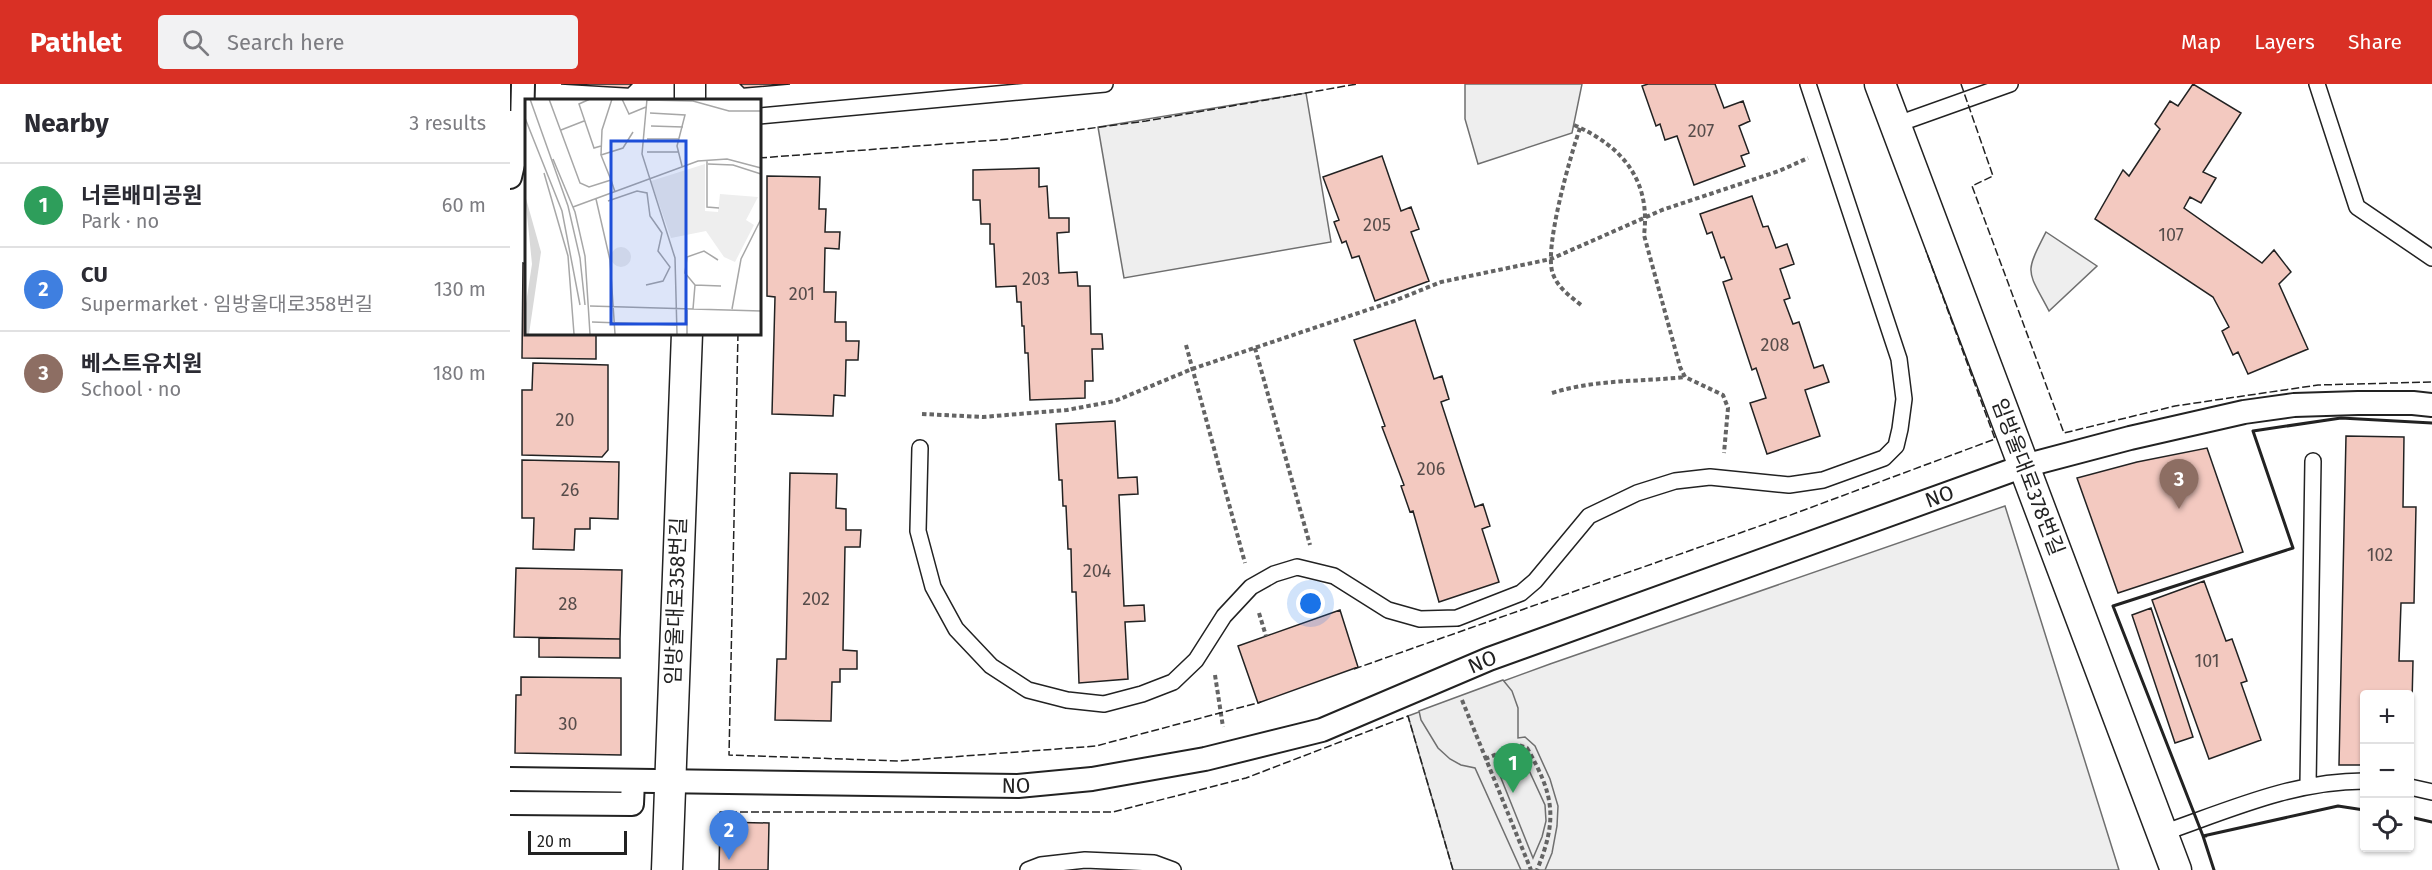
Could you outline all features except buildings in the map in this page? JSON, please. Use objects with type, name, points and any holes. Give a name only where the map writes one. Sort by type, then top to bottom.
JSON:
[{"type":"street","points":[[510,177],[520,126],[523,84]]},
{"type":"street","name":"임방울대로378번길","points":[[1880,84],[2176,870]]},
{"type":"street","name":"임방울대로358번길","points":[[667,870],[687,334]]},
{"type":"street","name":"NO","points":[[510,779],[1018,786],[1092,779],[1226,754],[1322,730],[1500,655],[2024,466],[2130,438],[2244,412],[2294,405],[2413,403],[2432,405]]},
{"type":"street","points":[[510,802],[632,804],[633,781]]},
{"type":"lane","points":[[760,116],[1105,84]]},
{"type":"lane","points":[[920,448],[918,531],[933,587],[956,629],[992,666],[1028,690],[1067,700],[1104,704],[1142,694],[1173,682],[1196,660],[1224,616],[1251,587],[1274,574],[1297,567],[1318,572],[1334,576],[1388,610],[1420,620],[1457,618],[1521,593],[1535,581],[1589,516],[1637,493],[1675,481],[1720,478],[1789,485],[1823,480],[1884,458],[1896,446],[1904,399],[1899,359],[1808,84]]},
{"type":"lane","points":[[1895,125],[2010,84]]},
{"type":"lane","points":[[2317,84],[2357,207],[2432,258]]},
{"type":"lane","points":[[2308,785],[2313,461]]},
{"type":"lane","points":[[2163,833],[2280,791],[2308,785],[2360,781]]},
{"type":"lane","points":[[2414,788],[2432,792]]},
{"type":"lane","points":[[1028,870],[1041,865],[1085,860],[1154,862],[1173,870]]},
{"type":"path","points":[[1574,125],[1609,144],[1626,160],[1637,178],[1647,217],[1644,235],[1684,377]]},
{"type":"path","points":[[1580,128],[1564,179],[1551,259],[1552,273],[1560,287],[1581,305]]},
{"type":"path","points":[[922,414],[983,417],[1094,406],[1115,401],[1192,369],[1394,301],[1440,282],[1551,259],[1662,210],[1779,171],[1829,148]]},
{"type":"path","points":[[1186,345],[1266,636]]},
{"type":"path","points":[[1255,348],[1318,572]]},
{"type":"path","points":[[1552,393],[1579,386],[1633,379],[1684,377],[1723,395],[1728,408],[1720,478]]},
{"type":"path","points":[[1209,639],[1226,754]]},
{"type":"path","points":[[1451,674],[1531,870]]},
{"type":"path","points":[[1485,759],[1520,745],[1527,748],[1534,760],[1551,803],[1552,818],[1549,838],[1537,870]]},
{"type":"shaded area","points":[[1465,84],[1582,84],[1572,133],[1478,164],[1465,119]]},
{"type":"shaded area","points":[[1306,93],[1331,242],[1124,278],[1098,127]]},
{"type":"shaded area","points":[[2046,232],[2097,266],[2049,311],[2031,272],[2034,257]]},
{"type":"shaded area","points":[[2005,506],[2119,870],[1453,870],[1408,716],[1550,664]]},
{"type":"shaded area","points":[[1503,680],[1512,691],[1518,708],[1518,738],[1525,737],[1535,746],[1550,779],[1558,806],[1552,853],[1545,870],[1521,870],[1475,768],[1461,765],[1438,748],[1421,720],[1419,711]],"holes":[[[1521,753],[1545,805],[1546,821],[1533,858],[1497,768]]]},
{"type":"fence","points":[[760,158],[1009,139],[1146,121],[1357,84]]},
{"type":"fence","points":[[1961,84],[1993,176],[1972,186],[2064,433],[2175,406],[2318,385],[2432,382]]},
{"type":"fence","points":[[1354,669],[1788,516],[1995,439],[1926,251]]},
{"type":"fence","points":[[738,334],[729,755],[899,761],[1096,746],[1261,702]]},
{"type":"fence","points":[[719,825],[720,812],[1113,812],[1246,778],[1408,716],[1453,870]]},
{"type":"wall","points":[[2360,809],[2338,806],[2203,836],[2113,606],[2293,548],[2253,431],[2341,418],[2432,423]]},
{"type":"wall","points":[[2414,818],[2432,822]]},
{"type":"wall","points":[[2206,836],[2203,836],[2214,870]]},
{"type":"place","name":"베스트유치원","points":[[2179,509]]},
{"type":"place","name":"너른배미공원","points":[[1513,793]]},
{"type":"place","name":"CU","points":[[729,860]]}]
